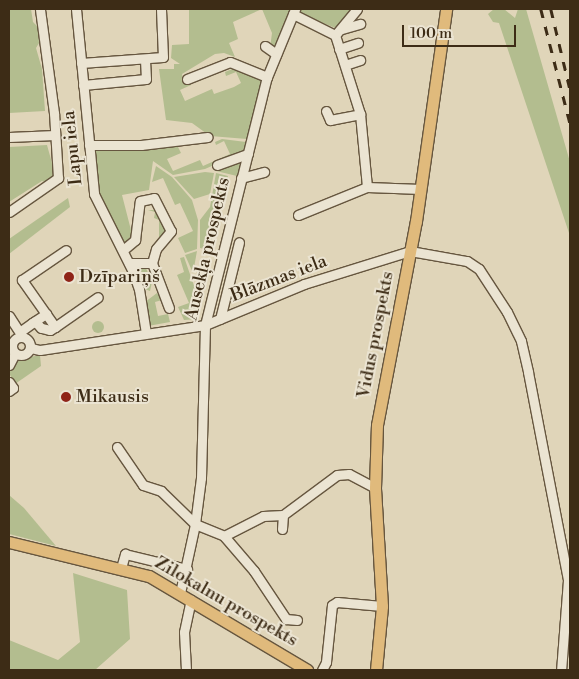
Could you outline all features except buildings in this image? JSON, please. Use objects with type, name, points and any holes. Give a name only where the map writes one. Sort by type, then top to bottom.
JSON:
[{"type":"main road","name":"Vidus prospekts","points":[[376,670],[382,606],[375,488],[377,425],[385,372],[410,251],[446,9]]},
{"type":"main road","name":"Zilokalnu prospekts","points":[[9,542],[149,576],[307,670]]},
{"type":"street","points":[[9,212],[58,178],[55,135],[40,9]]},
{"type":"street","name":"Lapu iela","points":[[76,9],[94,194],[123,250],[139,289],[146,333]]},
{"type":"street","points":[[81,63],[145,60],[163,57],[161,9]]},
{"type":"street","points":[[357,9],[339,32],[339,49],[360,114],[367,187]]},
{"type":"street","points":[[294,12],[339,32],[360,24]]},
{"type":"street","name":"Ausekļa prospekts","points":[[180,593],[187,569],[195,524],[202,450],[205,325],[267,76],[294,12]]},
{"type":"street","points":[[339,49],[358,43]]},
{"type":"street","points":[[264,46],[276,54]]},
{"type":"street","points":[[83,85],[146,79],[145,60]]},
{"type":"street","points":[[345,65],[360,60]]},
{"type":"street","points":[[187,79],[230,62],[267,76]]},
{"type":"street","points":[[326,111],[330,120],[360,114]]},
{"type":"street","points":[[9,137],[55,135]]},
{"type":"street","points":[[88,145],[141,145],[208,136]]},
{"type":"street","points":[[217,165],[248,154]]},
{"type":"street","points":[[241,178],[264,172]]},
{"type":"street","points":[[298,215],[367,187],[420,190]]},
{"type":"street","points":[[123,250],[135,240],[140,201],[154,198],[171,231],[156,249],[152,263],[169,308]]},
{"type":"street","points":[[220,319],[239,242]]},
{"type":"street","points":[[55,327],[22,280],[66,250]]},
{"type":"street","points":[[410,251],[467,261],[479,269],[508,312],[520,341],[568,580],[561,670]]},
{"type":"street","name":"Blāzmas iela","points":[[11,358],[35,349],[205,325],[304,284],[410,251]]},
{"type":"street","points":[[129,263],[152,263]]},
{"type":"street","points":[[35,321],[41,328],[50,330],[98,297]]},
{"type":"street","points":[[11,358],[13,342],[35,321],[46,314]]},
{"type":"street","points":[[9,316],[21,334],[30,341],[35,349]]},
{"type":"street","points":[[9,382],[13,388],[9,391]]},
{"type":"street","points":[[117,447],[142,485],[161,491],[195,524],[224,536],[254,571],[286,619],[297,620]]},
{"type":"street","points":[[224,536],[263,516],[283,515],[337,475],[348,474],[375,488]]},
{"type":"street","points":[[282,528],[283,515]]},
{"type":"street","points":[[121,568],[125,554],[187,569]]},
{"type":"street","points":[[186,670],[184,632],[191,600]]},
{"type":"street","points":[[322,670],[326,662],[332,605],[337,602],[382,606]]},
{"type":"green space","points":[[9,9],[31,9],[33,22],[38,27],[39,43],[36,48],[42,69],[45,111],[9,113]]},
{"type":"green space","points":[[261,9],[233,22],[238,39],[229,43],[235,57],[224,53],[215,54],[182,74],[184,83],[190,80],[191,85],[180,90],[185,101],[212,89],[214,94],[234,87],[241,83],[236,72],[226,76],[225,72],[235,68],[262,80],[247,139],[210,136],[192,123],[166,120],[159,69],[174,69],[174,64],[180,64],[171,58],[172,45],[189,44],[189,10]]},
{"type":"green space","points":[[262,9],[290,9],[274,51],[270,48],[272,33]]},
{"type":"green space","points":[[300,9],[362,9],[363,11],[338,29],[298,13]]},
{"type":"green space","points":[[494,9],[504,9],[515,18],[518,9],[526,9],[570,162],[570,236],[499,23],[493,22],[488,14]]},
{"type":"green space","points":[[222,139],[246,142],[243,152],[205,169],[173,175],[153,161],[149,190],[122,195],[133,238],[124,248],[97,192],[93,153],[98,149],[155,146],[155,150],[177,145],[181,153],[167,159],[173,171],[200,160],[203,166],[230,154],[224,141],[216,145],[215,142]]},
{"type":"green space","points":[[47,145],[55,174],[48,183],[42,181],[9,202],[9,147]]},
{"type":"green space","points":[[243,154],[237,176],[216,171],[217,166]]},
{"type":"green space","points":[[156,166],[172,177],[192,200],[198,220],[197,249],[185,253],[178,238],[193,231],[180,203],[175,205],[163,178],[152,182]]},
{"type":"green space","points":[[205,172],[214,173],[210,194],[194,199],[174,177]]},
{"type":"green space","points":[[216,173],[228,176],[209,250],[200,248],[200,220],[210,207]]},
{"type":"green space","points":[[68,198],[70,207],[9,254],[9,239]]},
{"type":"green space","points":[[148,210],[156,210],[167,232],[159,240],[159,220],[154,218],[155,212]]},
{"type":"green space","points":[[197,251],[193,273],[185,255]]},
{"type":"green space","points":[[184,257],[200,303],[198,319],[184,320],[178,307],[189,303],[177,275],[184,272],[180,258]]},
{"type":"green space","points":[[138,264],[145,266],[152,282],[150,291],[142,288],[135,268]]},
{"type":"green space","points":[[157,293],[162,300],[155,302],[158,316],[168,314],[170,322],[148,326],[145,302]]},
{"type":"green space","points":[[100,321],[103,322],[103,332],[96,333],[93,332],[92,325],[93,322]]},
{"type":"green space","points":[[40,355],[41,366],[15,384],[9,373],[15,360]]},
{"type":"green space","points":[[9,495],[24,508],[56,546],[9,534]]},
{"type":"green space","points":[[73,573],[127,590],[130,639],[95,670],[9,670],[9,640],[58,660],[80,642]]},
{"type":"railway","points":[[541,9],[570,123]]},
{"type":"railway","points":[[551,9],[570,89]]},
{"type":"place","name":"Dzīpariņš","points":[[69,277]]},
{"type":"place","name":"Mikausis","points":[[66,397]]}]
